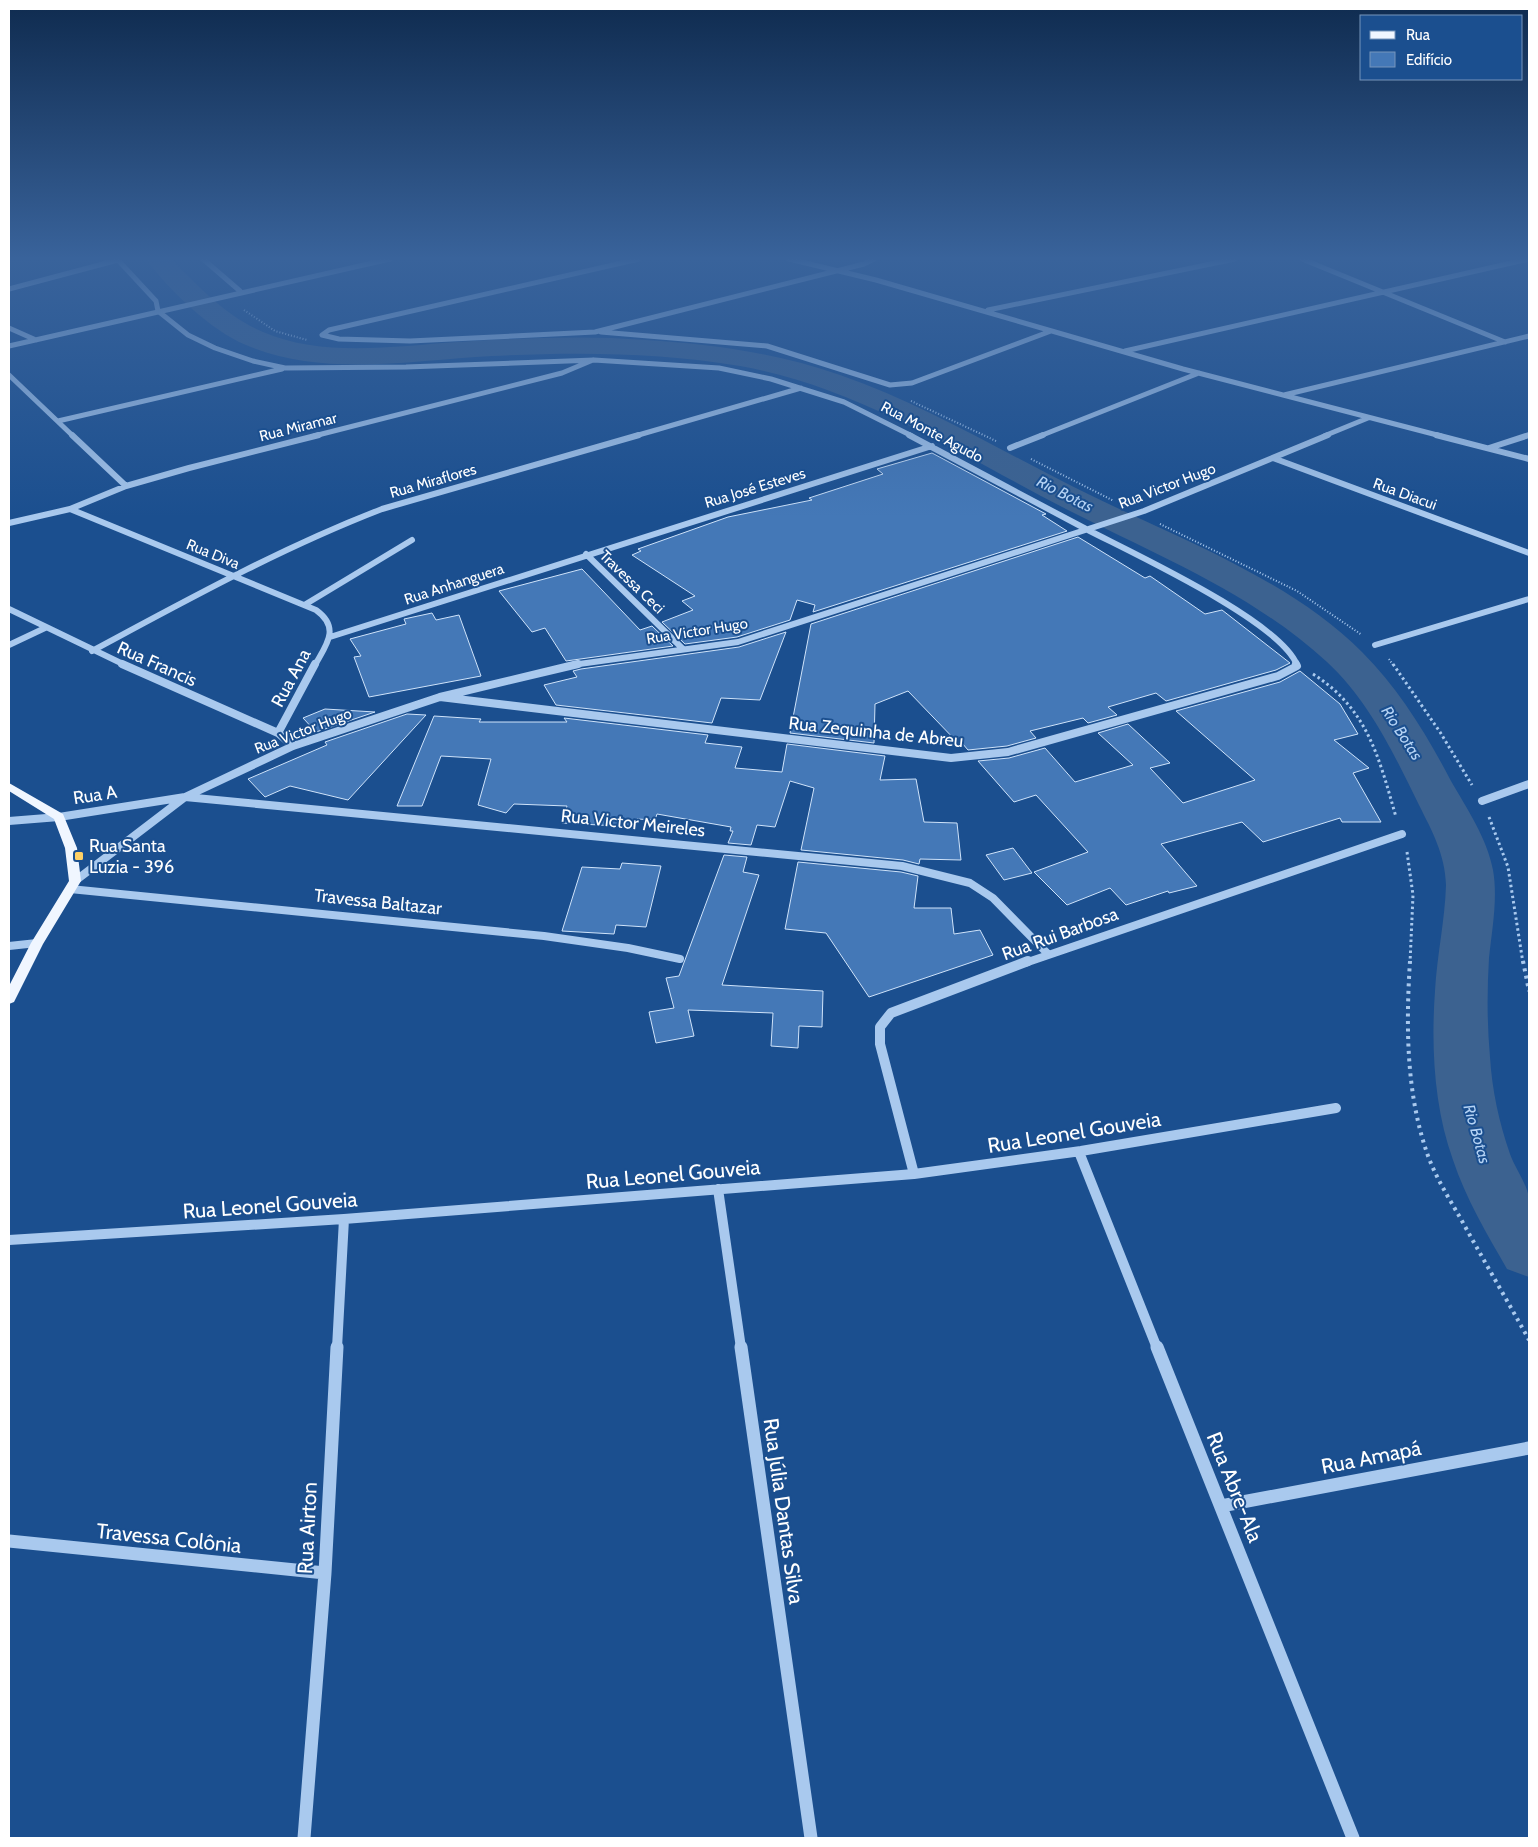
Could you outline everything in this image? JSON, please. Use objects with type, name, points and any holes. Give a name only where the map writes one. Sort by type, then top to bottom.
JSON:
[{"type":"main road","points":[[9,786],[59,817],[71,848],[73,885],[37,943],[9,999]]},
{"type":"street","name":"Rua Monte Agudo","points":[[209,345],[253,361],[285,368],[398,367],[594,360],[736,370],[801,388],[857,408],[932,446],[1234,610],[1294,654],[1297,666]]},
{"type":"street","points":[[760,345],[898,386],[912,383],[1013,345]]},
{"type":"street","points":[[1101,345],[1368,418],[1529,458]]},
{"type":"street","points":[[1122,351],[1148,345]]},
{"type":"street","points":[[1283,395],[1496,345]]},
{"type":"street","name":"Rua Miramar","points":[[9,523],[70,508],[126,486],[215,461],[562,373],[594,360]]},
{"type":"street","points":[[58,421],[285,368]]},
{"type":"street","points":[[1010,448],[1199,373]]},
{"type":"street","points":[[9,375],[126,486]]},
{"type":"street","name":"Rua Miraflores","points":[[92,651],[233,576],[317,535],[382,509],[801,388]]},
{"type":"street","name":"Rua Victor Hugo","points":[[73,885],[185,796],[293,746],[440,697],[578,664],[738,642],[1125,517],[1368,418]]},
{"type":"street","points":[[1489,448],[1529,435]]},
{"type":"street","name":"Rua José Esteves","points":[[586,554],[932,446]]},
{"type":"street","name":"Rua Diacui","points":[[1273,458],[1529,553]]},
{"type":"street","name":"Rua Diva","points":[[70,508],[233,576],[306,604],[325,617],[330,627],[330,637]]},
{"type":"street","points":[[306,604],[412,540]]},
{"type":"street","name":"Rua Anhanguera","points":[[330,637],[586,554]]},
{"type":"street","name":"Travessa Ceci","points":[[586,554],[683,649]]},
{"type":"street","points":[[1375,644],[1529,599]]},
{"type":"street","name":"Rua Francis","points":[[9,609],[92,651],[278,733],[293,746]]},
{"type":"street","points":[[9,645],[44,628]]},
{"type":"street","name":"Rua Ana","points":[[278,733],[330,637]]},
{"type":"street","name":"Rua Zequinha de Abreu","points":[[440,697],[951,758],[1008,752],[1278,676],[1297,666]]},
{"type":"street","points":[[1482,801],[1529,784]]},
{"type":"street","name":"Rua A","points":[[9,821],[59,817],[185,796]]},
{"type":"street","name":"Rua Victor Meireles","points":[[185,796],[902,866],[970,883],[994,898],[1048,954]]},
{"type":"street","name":"Rua Rui Barbosa","points":[[914,1174],[880,1044],[878,1029],[884,1018],[891,1013],[1048,954],[1402,834]]},
{"type":"street","name":"Travessa Baltazar","points":[[73,885],[544,936],[628,948],[680,959]]},
{"type":"street","points":[[9,946],[37,943]]},
{"type":"street","name":"Rua Leonel Gouveia","points":[[9,1240],[344,1219],[914,1174],[1079,1152],[1336,1108]]},
{"type":"street","name":"Rua Abre-Ala","points":[[1079,1152],[1353,1838]]},
{"type":"street","name":"Rua Júlia Dantas Silva","points":[[718,1189],[810,1838]]},
{"type":"street","name":"Rua Airton","points":[[304,1838],[325,1573],[344,1219]]},
{"type":"street","name":"Rua Amapá","points":[[1221,1506],[1529,1448]]},
{"type":"street","name":"Travessa Colônia","points":[[9,1541],[325,1573]]},
{"type":"path","points":[[1215,552],[1297,591],[1375,644],[1390,660],[1482,801],[1501,843],[1511,882],[1514,921],[1529,991]]},
{"type":"path","points":[[1297,666],[1317,676],[1345,697],[1358,715],[1373,743],[1402,834],[1413,879],[1408,1026],[1416,1107],[1426,1150],[1444,1190],[1529,1340]]},
{"type":"building","points":[[932,453],[1046,514],[1042,515],[1067,531],[813,612],[815,605],[797,600],[790,620],[737,637],[685,644],[662,622],[693,610],[682,601],[695,596],[632,555],[641,551],[638,549],[728,517],[812,500],[809,498],[883,474],[877,469]]},
{"type":"building","points":[[1078,537],[1145,578],[1150,576],[1205,614],[1222,610],[1290,663],[1276,670],[1166,701],[1156,693],[1108,707],[1117,715],[1088,723],[1083,718],[1030,731],[1036,738],[1007,746],[968,750],[962,743],[959,744],[908,691],[875,704],[874,743],[790,733],[811,624]]},
{"type":"building","points":[[582,569],[640,630],[652,626],[673,646],[566,661],[545,628],[532,632],[499,591]]},
{"type":"building","points":[[432,613],[436,620],[459,615],[481,676],[369,697],[354,657],[361,656],[350,639],[406,624],[404,619]]},
{"type":"building","points":[[786,632],[760,700],[721,698],[712,723],[556,705],[544,685],[577,677],[573,671],[581,669],[739,647]]},
{"type":"building","points":[[1300,671],[1340,704],[1358,734],[1334,740],[1369,768],[1353,773],[1381,822],[1342,822],[1340,818],[1263,842],[1242,822],[1161,844],[1197,886],[1169,893],[1168,891],[1126,905],[1110,888],[1067,905],[1034,872],[1088,852],[1036,795],[1014,802],[978,761],[1009,758],[1045,748],[1075,782],[1133,765],[1098,733],[1128,724],[1170,763],[1150,768],[1183,803],[1255,780],[1176,711],[1280,682]]},
{"type":"building","points":[[325,709],[375,712],[316,732],[303,718]]},
{"type":"building","points":[[407,714],[426,715],[348,800],[290,786],[265,797],[248,779],[327,745],[325,742]]},
{"type":"building","points":[[434,716],[481,719],[479,722],[567,722],[564,718],[708,735],[705,743],[742,747],[735,768],[782,772],[787,744],[885,756],[880,780],[916,779],[924,822],[957,823],[961,860],[920,859],[919,864],[903,860],[801,850],[814,788],[790,781],[775,827],[757,825],[751,845],[728,843],[733,831],[730,831],[731,827],[657,814],[655,820],[637,819],[636,827],[562,823],[567,806],[514,804],[506,813],[478,805],[491,759],[441,756],[422,806],[397,806]]},
{"type":"building","points":[[1013,848],[1032,873],[1004,880],[986,855]]},
{"type":"building","points":[[724,855],[747,857],[743,872],[759,875],[722,985],[823,991],[822,1027],[799,1026],[798,1048],[771,1046],[773,1013],[688,1010],[694,1036],[656,1043],[649,1012],[674,1008],[666,978],[679,976]]},
{"type":"building","points":[[798,862],[901,872],[918,876],[914,908],[951,908],[954,934],[980,930],[993,955],[869,997],[826,933],[785,929]]},
{"type":"building","points":[[622,863],[661,866],[646,927],[616,925],[614,934],[562,931],[582,867],[620,869]]},
{"type":"waterway","name":"Rio Botas","points":[[273,345],[297,351],[340,355],[385,355],[523,347],[624,347],[693,352],[739,358],[783,367],[827,380],[913,416],[1077,502],[1235,580],[1275,603],[1311,628],[1344,656],[1382,701],[1417,759],[1463,847],[1469,865],[1471,890],[1461,992],[1462,1065],[1465,1089],[1469,1113],[1482,1160],[1500,1200],[1529,1250]]},
{"type":"place","name":"Rua Santa Luzia - 396","points":[[79,856]]}]
